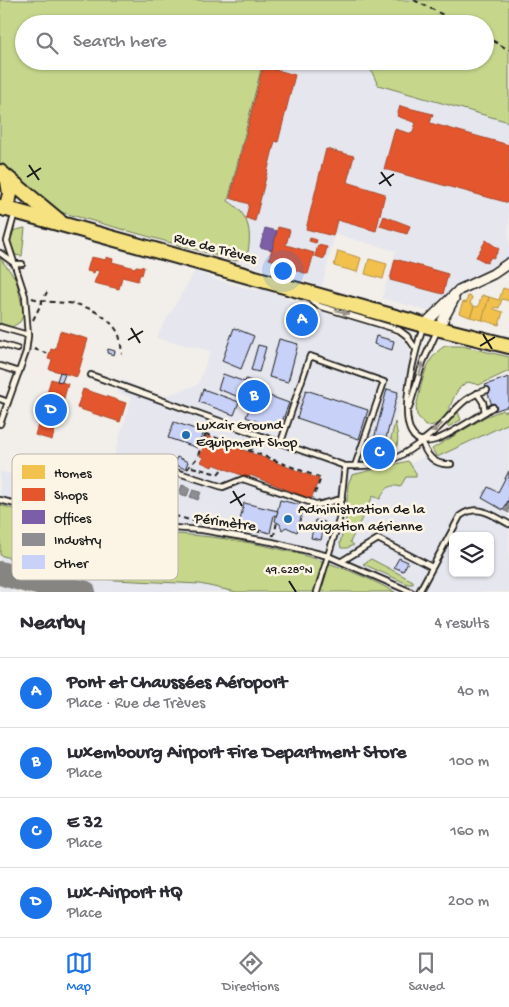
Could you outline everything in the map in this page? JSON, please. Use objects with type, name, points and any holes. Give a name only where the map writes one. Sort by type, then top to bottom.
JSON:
[{"type":"main road","points":[[4,176],[10,194],[7,209]]},
{"type":"main road","points":[[4,176],[64,225]]},
{"type":"main road","name":"Rue de Trèves","points":[[7,209],[438,329],[509,346]]},
{"type":"street","points":[[424,325],[459,290],[493,274],[509,263]]},
{"type":"street","points":[[438,329],[459,290]]},
{"type":"lane","points":[[0,423],[27,347],[28,335],[26,296],[7,241],[7,209]]},
{"type":"lane","points":[[0,253],[15,264],[22,264]]},
{"type":"lane","points":[[300,290],[319,306],[398,330],[407,336],[416,349]]},
{"type":"lane","points":[[424,325],[416,349],[408,393],[408,425],[411,432],[422,440],[428,454],[436,462],[441,465],[451,464]]},
{"type":"lane","points":[[0,327],[28,335]]},
{"type":"lane","points":[[408,411],[423,362],[438,329]]},
{"type":"lane","points":[[0,344],[17,349]]},
{"type":"lane","points":[[281,442],[310,356],[384,382],[355,466]]},
{"type":"lane","points":[[0,366],[19,372]]},
{"type":"lane","points":[[92,375],[345,466],[387,462],[422,440],[444,421],[455,407],[477,393],[487,390]]},
{"type":"lane","points":[[477,393],[483,402],[484,412]]},
{"type":"lane","points":[[0,399],[8,402]]},
{"type":"lane","points":[[422,440],[436,440],[492,407]]},
{"type":"lane","points":[[316,592],[339,520],[345,466]]},
{"type":"lane","points":[[178,473],[223,487],[243,479],[318,505],[342,499]]},
{"type":"lane","points":[[419,592],[456,522],[465,512],[481,510],[509,524]]},
{"type":"lane","name":"Périmètre","points":[[178,530],[230,534],[328,556],[411,592]]},
{"type":"lane","points":[[342,561],[378,538],[432,567]]},
{"type":"path","points":[[414,0],[443,15]]},
{"type":"path","points":[[494,41],[509,50]]},
{"type":"path","points":[[37,315],[47,292]]},
{"type":"path","points":[[26,296],[44,302],[75,304],[95,311],[108,320],[118,332],[122,354]]},
{"type":"path","points":[[27,347],[50,354]]},
{"type":"path","points":[[194,462],[211,418]]},
{"type":"path","points":[[206,434],[321,478],[312,500]]},
{"type":"path","points":[[191,466],[218,474],[223,468]]},
{"type":"path","points":[[178,517],[202,523]]},
{"type":"path","points":[[238,529],[274,535],[277,522]]},
{"type":"shaded area","points":[[261,70],[371,70],[378,85],[509,122],[509,263],[466,285],[435,313],[382,298],[396,251],[335,234],[322,286],[236,261],[248,252],[228,202]]},
{"type":"shaded area","points":[[195,271],[214,279],[257,291],[260,288],[316,310],[388,331],[404,340],[410,350],[410,364],[387,455],[373,457],[375,471],[408,465],[434,452],[437,457],[508,423],[502,408],[494,411],[485,385],[509,374],[509,592],[0,592],[0,471],[12,474],[12,580],[178,580],[178,454],[114,454],[132,398],[118,393],[123,380],[161,397],[198,385],[211,351],[156,338]]},
{"type":"green space","points":[[0,0],[509,0],[509,122],[378,85],[371,70],[494,70],[494,15],[15,15],[15,70],[261,70],[228,201],[240,211],[249,229],[248,252],[236,261],[57,211],[24,189],[0,164]]},
{"type":"green space","points":[[25,228],[22,256],[15,255],[9,240],[12,231]]},
{"type":"green space","points":[[0,258],[16,279],[24,314],[20,322],[12,327],[0,323]]},
{"type":"green space","points":[[445,346],[462,346],[509,357],[509,371],[479,385],[468,382],[456,393],[446,415],[441,421],[435,425],[425,426],[417,415],[416,407],[422,381],[432,358]]},
{"type":"green space","points":[[503,410],[504,412],[509,410],[509,423],[437,457],[432,449],[487,416]]},
{"type":"green space","points":[[458,412],[461,420],[448,427],[447,425]]},
{"type":"green space","points":[[395,422],[398,438],[397,446],[393,454],[387,455]]},
{"type":"green space","points":[[408,461],[416,473],[416,477],[406,477],[400,487],[393,486],[388,488],[380,499],[373,496],[350,542],[354,545],[341,548],[340,543],[346,519],[348,484],[352,475]]},
{"type":"green space","points":[[0,505],[12,509],[12,559],[0,555]]},
{"type":"green space","points":[[178,535],[227,539],[277,548],[325,562],[395,592],[236,592],[200,584],[115,580],[178,580]]},
{"type":"green space","points":[[371,559],[413,581],[413,584],[408,584],[363,564]]},
{"type":"building: Homes","points":[[338,251],[361,258],[357,272],[334,266]]},
{"type":"building: Homes","points":[[369,259],[387,264],[383,279],[365,274]]},
{"type":"building: Homes","points":[[503,288],[509,290],[509,301],[502,299],[499,308],[494,307],[494,309],[503,312],[499,325],[482,320],[489,297],[499,300]]},
{"type":"building: Homes","points":[[482,295],[489,297],[482,320],[470,317],[474,306],[478,307]]},
{"type":"building: Homes","points":[[468,296],[472,297],[470,304],[474,306],[470,317],[459,313],[463,302],[466,303]]},
{"type":"building: Shops","points":[[262,70],[277,70],[295,75],[278,142],[275,141],[255,221],[246,218],[249,204],[230,198]]},
{"type":"building: Shops","points":[[400,106],[433,114],[430,123],[509,145],[509,203],[384,169],[395,129],[412,134],[416,123],[397,116]]},
{"type":"building: Shops","points":[[326,149],[354,156],[347,182],[385,194],[376,231],[337,220],[333,236],[306,229]]},
{"type":"building: Shops","points":[[384,216],[410,226],[407,234],[380,226]]},
{"type":"building: Shops","points":[[278,227],[290,230],[286,245],[314,253],[308,274],[274,264],[275,261],[269,259]]},
{"type":"building: Shops","points":[[310,238],[317,240],[316,243],[309,241]]},
{"type":"building: Shops","points":[[486,240],[499,249],[494,258],[491,257],[487,263],[476,257]]},
{"type":"building: Shops","points":[[318,245],[327,247],[324,259],[315,256]]},
{"type":"building: Shops","points":[[91,257],[106,260],[106,257],[113,259],[112,262],[135,268],[136,266],[144,267],[142,275],[140,274],[138,281],[122,277],[119,289],[94,283],[99,271],[95,270],[94,273],[87,271]]},
{"type":"building: Shops","points":[[395,259],[448,274],[443,294],[390,280]]},
{"type":"building: Shops","points":[[60,331],[88,339],[77,377],[49,369],[52,360],[48,359],[51,349],[55,350]]},
{"type":"building: Shops","points":[[51,379],[68,384],[52,440],[35,435]]},
{"type":"building: Shops","points":[[83,389],[126,403],[120,422],[77,408]]},
{"type":"building: Shops","name":"Luxair Ground Equipment Shop","points":[[207,436],[319,479],[311,499],[250,475],[249,478],[213,464],[212,467],[201,462],[203,457],[200,456]]},
{"type":"building: Offices","points":[[265,228],[277,231],[272,250],[260,247]]},
{"type":"building: Offices","points":[[291,309],[316,316],[312,330],[287,324]]},
{"type":"building: Industry","points":[[182,485],[190,488],[187,496],[179,494]]},
{"type":"building: Industry","points":[[193,490],[201,492],[198,500],[190,497]]},
{"type":"building: Industry","points":[[509,499],[509,513],[503,510]]},
{"type":"building: Other","points":[[234,328],[254,336],[241,369],[222,361]]},
{"type":"building: Other","points":[[376,336],[394,341],[392,350],[374,344]]},
{"type":"building: Other","points":[[279,339],[298,344],[288,382],[269,377]]},
{"type":"building: Other","points":[[258,345],[266,347],[259,372],[251,370]]},
{"type":"building: Other","points":[[108,349],[115,351],[114,355],[107,353]]},
{"type":"building: Other","points":[[60,372],[65,374],[62,382],[57,381]]},
{"type":"building: Other","points":[[223,374],[245,382],[246,379],[259,384],[256,391],[289,403],[279,430],[246,417],[252,402],[218,389]]},
{"type":"building: Other","points":[[509,377],[509,406],[494,411],[485,385]]},
{"type":"building: Other","points":[[203,389],[239,402],[234,415],[199,402]]},
{"type":"building: Other","points":[[387,389],[398,392],[384,446],[373,443]]},
{"type":"building: Other","points":[[306,390],[368,410],[359,439],[297,418]]},
{"type":"building: Other","name":"Luxair Ground Equipment Shop","points":[[174,422],[204,432],[198,448],[168,438]]},
{"type":"building: Other","points":[[246,439],[255,443],[252,450],[243,446]]},
{"type":"building: Other","points":[[384,448],[385,455],[374,457],[373,450]]},
{"type":"building: Other","points":[[178,457],[188,462],[185,469],[178,466]]},
{"type":"building: Other","points":[[509,471],[509,499],[503,510],[482,498],[488,487],[498,492]]},
{"type":"building: Other","name":"Administration de la navigation aérienne","points":[[280,500],[304,506],[297,532],[286,527],[282,530],[280,524],[275,521]]},
{"type":"building: Other","points":[[244,503],[278,511],[276,516],[274,515],[270,533],[239,525]]},
{"type":"building: Other","points":[[315,520],[325,522],[321,540],[311,538]]},
{"type":"building: Other","points":[[399,558],[408,562],[403,571],[394,567]]},
{"type":"taxiway","points":[[0,573],[12,577]]},
{"type":"taxiway","points":[[24,580],[84,592]]},
{"type":"place","name":"Pont et Chaussées Aéroport","points":[[302,320]]},
{"type":"place","name":"Luxembourg Airport Fire Department Store","points":[[254,396]]},
{"type":"place","name":"Lux-Airport HQ","points":[[51,410]]},
{"type":"place","name":"Luxair Ground Equipment Shop","points":[[186,435]]},
{"type":"place","name":"E 32","points":[[379,453]]},
{"type":"place","name":"Administration de la navigation aérienne","points":[[288,519]]}]
